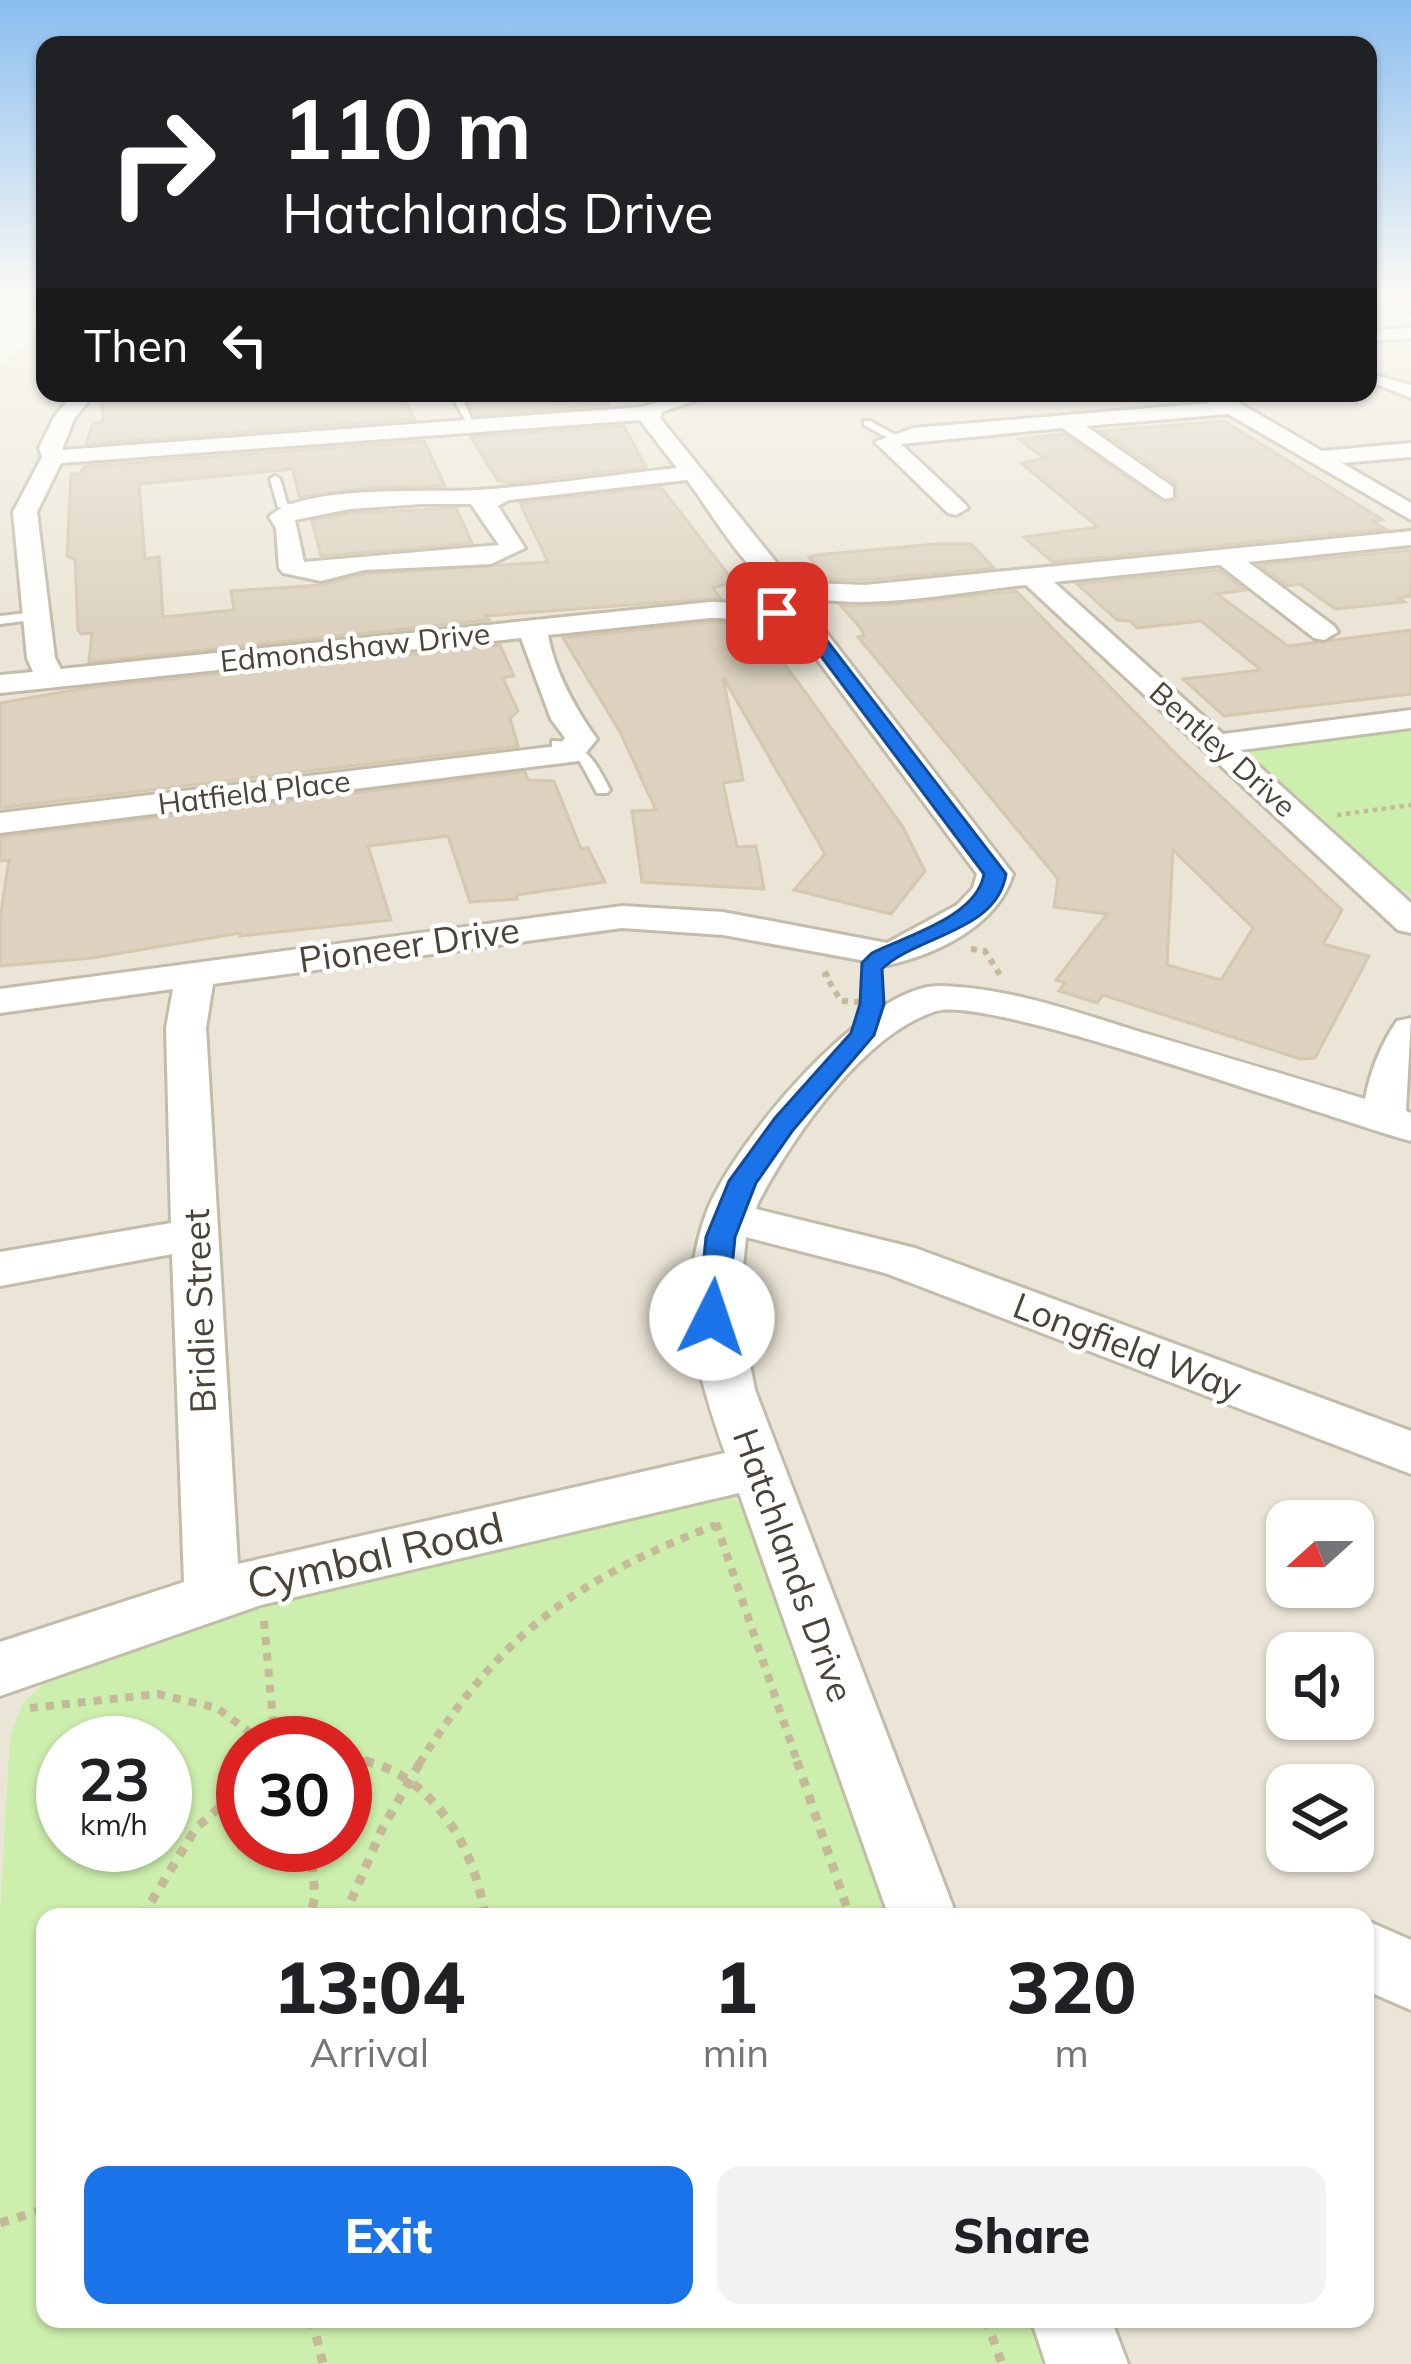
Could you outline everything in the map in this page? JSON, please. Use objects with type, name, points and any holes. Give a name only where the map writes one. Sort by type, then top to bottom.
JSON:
[{"type":"street","points":[[41,672],[25,512],[72,408]]},
{"type":"street","points":[[53,457],[662,408]]},
{"type":"street","points":[[956,508],[886,442],[894,437],[1216,408]]},
{"type":"street","points":[[1234,408],[1411,513]]},
{"type":"street","name":"Hatchlands Drive","points":[[648,413],[694,475],[769,598],[813,605],[995,874],[953,969],[866,977],[758,1158],[724,1227],[713,1275],[717,1348],[920,1908]]},
{"type":"street","points":[[1066,421],[1165,492]]},
{"type":"street","points":[[1319,458],[1411,450]]},
{"type":"street","points":[[491,507],[513,543],[503,553],[301,572],[288,564],[293,525],[340,505],[425,498],[491,507],[532,489],[694,475]]},
{"type":"street","points":[[813,605],[865,593],[1411,538]]},
{"type":"street","points":[[1224,556],[1324,632]]},
{"type":"street","name":"Bentley Drive","points":[[1033,577],[1407,912]]},
{"type":"street","name":"Edmondshaw Drive","points":[[0,684],[41,672],[529,638],[769,598],[813,605]]},
{"type":"street","points":[[529,638],[565,738]]},
{"type":"street","points":[[1218,745],[1411,719]]},
{"type":"street","name":"Hatfield Place","points":[[0,823],[557,758],[565,738]]},
{"type":"street","name":"Pioneer Drive","points":[[0,1001],[622,916],[715,920],[866,977],[922,952],[953,969]]},
{"type":"street","points":[[953,969],[1020,1008],[1386,1109],[1411,1030]]},
{"type":"street","name":"Bridie Street","points":[[183,975],[208,1554],[238,1587]]},
{"type":"street","name":"Longfield Way","points":[[724,1227],[898,1260],[1411,1453]]},
{"type":"street","points":[[0,1269],[197,1234]]},
{"type":"street","name":"Cymbal Road","points":[[11,1689],[238,1587],[709,1503],[758,1467]]},
{"type":"street","points":[[1374,1959],[1411,1975]]},
{"type":"street","points":[[1074,2328],[1087,2364]]},
{"type":"lane","points":[[463,408],[472,425]]},
{"type":"lane","points":[[867,423],[894,437]]},
{"type":"lane","points":[[275,479],[293,525]]},
{"type":"lane","points":[[0,620],[36,616]]},
{"type":"lane","points":[[565,738],[590,762],[602,790]]},
{"type":"path","points":[[1334,816],[1411,805]]},
{"type":"path","points":[[985,951],[1003,974],[953,969],[985,951]]},
{"type":"path","points":[[825,975],[866,977],[841,1001],[825,975]]},
{"type":"path","points":[[347,1908],[359,1874],[410,1781],[473,1687],[562,1600],[654,1549],[709,1503],[847,1908]]},
{"type":"path","points":[[238,1587],[269,1716]]},
{"type":"path","points":[[11,1689],[68,1700],[158,1694],[217,1708],[228,1716]]},
{"type":"path","points":[[372,1760],[410,1781],[440,1810],[484,1891],[485,1908]]},
{"type":"path","points":[[147,1908],[180,1846],[216,1808]]},
{"type":"path","points":[[312,1908],[313,1872]]},
{"type":"path","points":[[0,2223],[36,2212]]},
{"type":"path","points":[[315,2328],[323,2364]]},
{"type":"path","points":[[989,2328],[1002,2364]]},
{"type":"shaded area","points":[[0,408],[1411,408],[1411,2364],[0,2364]]},
{"type":"green space","points":[[1411,725],[1411,894],[1385,882],[1248,753],[1251,747]]},
{"type":"green space","points":[[707,1496],[732,1497],[752,1515],[892,1908],[36,1908],[36,2328],[1040,2328],[1053,2364],[0,2364],[0,1915],[10,1737],[22,1705],[46,1681],[273,1600]]},
{"type":"building","points":[[102,408],[409,408],[414,419],[86,444],[93,423],[103,422]]},
{"type":"building","points":[[472,408],[565,408],[475,415]]},
{"type":"building","points":[[1224,421],[1383,520],[1373,522],[1386,529],[1052,562],[1024,537],[1098,527],[1021,463],[1044,458],[1019,439],[1063,434],[1166,503],[1177,500],[1176,483],[1101,431]]},
{"type":"building","points":[[624,426],[646,467],[510,483],[498,481],[471,437]]},
{"type":"building","points":[[424,441],[445,486],[367,488],[299,497],[293,469],[139,484],[145,559],[159,557],[163,617],[234,610],[231,591],[322,585],[365,574],[548,562],[520,503],[661,487],[734,582],[713,588],[720,598],[486,616],[489,620],[89,662],[92,633],[78,630],[75,560],[67,556],[71,474],[80,474],[85,466]]},
{"type":"building","points":[[456,508],[472,543],[321,556],[312,521],[351,513]]},
{"type":"building","points":[[971,544],[994,568],[865,580],[819,579],[808,567],[817,566],[809,557],[817,555]]},
{"type":"building","points":[[1411,550],[1411,596],[1399,598],[1405,602],[1335,609],[1300,584],[1287,586],[1260,565]]},
{"type":"building","points":[[1219,570],[1245,590],[1217,594],[1288,646],[1411,630],[1411,694],[1224,716],[1183,679],[1261,670],[1201,621],[1137,628],[1130,621],[1117,620],[1077,584]]},
{"type":"building","points":[[1016,591],[1180,758],[1342,910],[1323,944],[1369,956],[1315,1058],[1300,1059],[1103,995],[1097,1003],[1059,991],[1065,983],[1056,980],[1107,914],[1054,907],[1058,879],[858,637],[864,636],[862,630],[841,606]],"holes":[[[1173,850],[1253,928],[1221,980],[1167,965]]]},
{"type":"building","points":[[738,623],[758,652],[779,656],[903,827],[925,871],[891,914],[794,890],[825,854],[723,677],[743,780],[723,783],[737,847],[756,846],[764,889],[642,882],[632,811],[656,810],[620,732],[563,638]]},
{"type":"building","points":[[500,645],[514,676],[503,678],[518,711],[510,718],[518,746],[0,808],[0,703],[85,688]]},
{"type":"building","points":[[525,772],[528,780],[554,781],[581,849],[588,848],[605,882],[516,895],[517,899],[470,902],[448,836],[368,846],[391,920],[240,933],[92,958],[0,966],[0,919],[9,860],[0,861],[0,837]]},
{"type":"route","points":[[712,1318],[713,1275],[721,1237],[743,1181],[784,1124],[862,1035],[872,1004],[870,968],[880,958],[963,918],[993,885],[995,874],[812,633],[777,613]]}]
